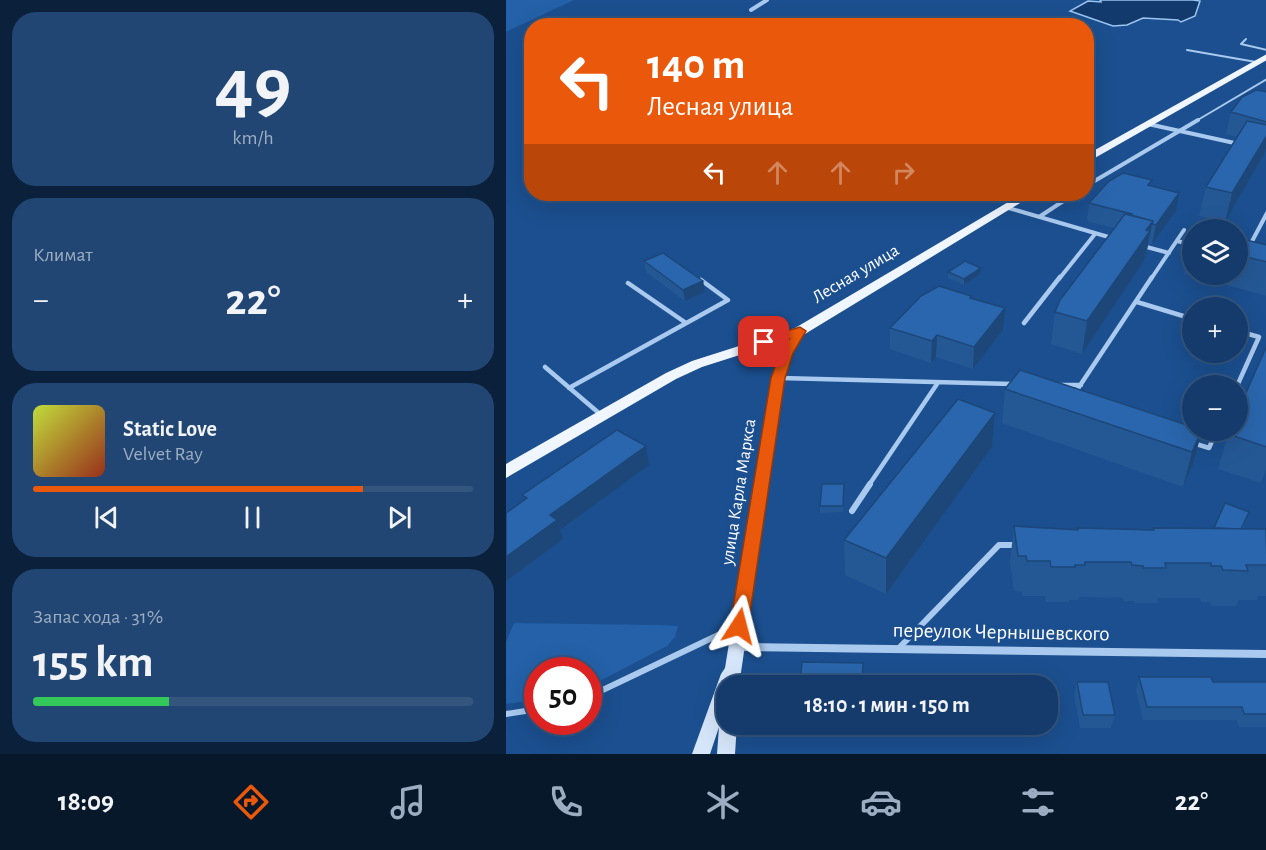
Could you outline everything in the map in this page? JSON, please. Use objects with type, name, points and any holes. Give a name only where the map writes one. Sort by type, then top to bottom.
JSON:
[{"type":"main road","points":[[1094,155],[1266,56]]},
{"type":"main road","name":"Лесная улица","points":[[506,472],[671,376],[697,364],[800,331],[1016,201]]},
{"type":"main road","name":"улица Карла Маркса","points":[[732,675],[778,378],[787,353],[800,331]]},
{"type":"main road","name":"улица Карла Маркса","points":[[701,754],[732,664]]},
{"type":"main road","points":[[726,754],[727,735]]},
{"type":"street","points":[[751,10],[767,0]]},
{"type":"street","name":"переулок Чернышевского","points":[[735,647],[1266,654]]},
{"type":"lane","points":[[1246,39],[1241,44],[1266,50]]},
{"type":"lane","points":[[1187,50],[1256,62]]},
{"type":"lane","points":[[1094,181],[1266,79]]},
{"type":"lane","points":[[1148,124],[1244,145]]},
{"type":"lane","points":[[1039,217],[1063,201]]},
{"type":"lane","points":[[1005,207],[1116,239]]},
{"type":"lane","points":[[1248,247],[1266,213]]},
{"type":"lane","points":[[1074,394],[1182,233]]},
{"type":"lane","points":[[1024,323],[1095,234]]},
{"type":"lane","points":[[1177,241],[1182,242]]},
{"type":"lane","points":[[1137,245],[1169,253]]},
{"type":"lane","points":[[569,388],[728,300],[693,275]]},
{"type":"lane","points":[[628,283],[686,323]]},
{"type":"lane","points":[[1137,303],[1182,316]]},
{"type":"lane","points":[[1248,334],[1259,337],[1248,362]]},
{"type":"lane","points":[[545,367],[602,416]]},
{"type":"lane","points":[[778,378],[937,384],[1021,384]]},
{"type":"lane","points":[[852,511],[937,384]]},
{"type":"lane","points":[[1057,385],[1081,385]]},
{"type":"lane","points":[[1187,441],[1209,448],[1212,441]]},
{"type":"lane","points":[[898,649],[999,545],[1023,545]]},
{"type":"lane","points":[[602,690],[739,626]]},
{"type":"lane","points":[[506,714],[524,711]]},
{"type":"shaded area","points":[[506,0],[574,0],[536,18],[524,18],[524,24],[506,32]]},
{"type":"shaded area","points":[[1100,0],[1200,1],[1195,16],[1181,22],[1143,18],[1127,25],[1113,26],[1070,11],[1088,1],[1101,2]]},
{"type":"shaded area","points":[[514,623],[678,626],[675,637],[667,646],[602,680],[602,657],[524,657],[524,702],[506,704],[506,642]]},
{"type":"building","points":[[1256,90],[1267,92],[1267,122],[1231,112],[1242,97]]},
{"type":"building","points":[[1247,121],[1267,125],[1267,135],[1232,193],[1206,187]]},
{"type":"building","points":[[1123,173],[1152,180],[1148,185],[1179,193],[1156,225],[1152,224],[1153,221],[1132,214],[1089,203],[1094,201],[1094,198],[1109,181]]},
{"type":"building","points":[[1125,214],[1153,221],[1146,230],[1150,231],[1087,321],[1055,312],[1060,300]]},
{"type":"building","points":[[1248,240],[1267,245],[1267,262],[1248,257]]},
{"type":"building","points":[[663,253],[703,281],[683,290],[644,261]]},
{"type":"building","points":[[965,261],[981,268],[964,279],[948,272]]},
{"type":"building","points":[[939,286],[1005,308],[974,347],[937,335],[932,341],[890,328],[921,296]]},
{"type":"building","points":[[1267,345],[1267,447],[1248,441],[1248,388]]},
{"type":"building","points":[[1020,370],[1182,423],[1182,441],[1197,441],[1192,452],[1005,389]]},
{"type":"building","points":[[958,399],[995,413],[886,558],[844,540]]},
{"type":"building","points":[[617,430],[646,446],[550,515],[557,520],[506,557],[506,513],[527,498],[522,495]]},
{"type":"building","points":[[822,484],[844,484],[843,506],[820,506]]},
{"type":"building","points":[[1225,503],[1249,512],[1241,529],[1214,528]]},
{"type":"building","points":[[1014,526],[1078,530],[1077,528],[1266,529],[1267,565],[1246,565],[1248,571],[1223,570],[1221,566],[1211,566],[1211,563],[1165,563],[1166,568],[1143,568],[1143,566],[1132,565],[1131,562],[1085,562],[1085,565],[1075,565],[1075,567],[1051,567],[1050,561],[1027,561],[1026,556],[1018,556]]},
{"type":"building","points":[[802,662],[863,663],[862,675],[801,675]]},
{"type":"building","points":[[1139,677],[1211,677],[1213,682],[1267,682],[1267,714],[1244,714],[1242,707],[1147,707]]},
{"type":"building","points":[[1077,682],[1108,682],[1115,715],[1083,715]]},
{"type":"route","points":[[739,626],[778,378],[787,353],[800,331],[764,342]]}]
